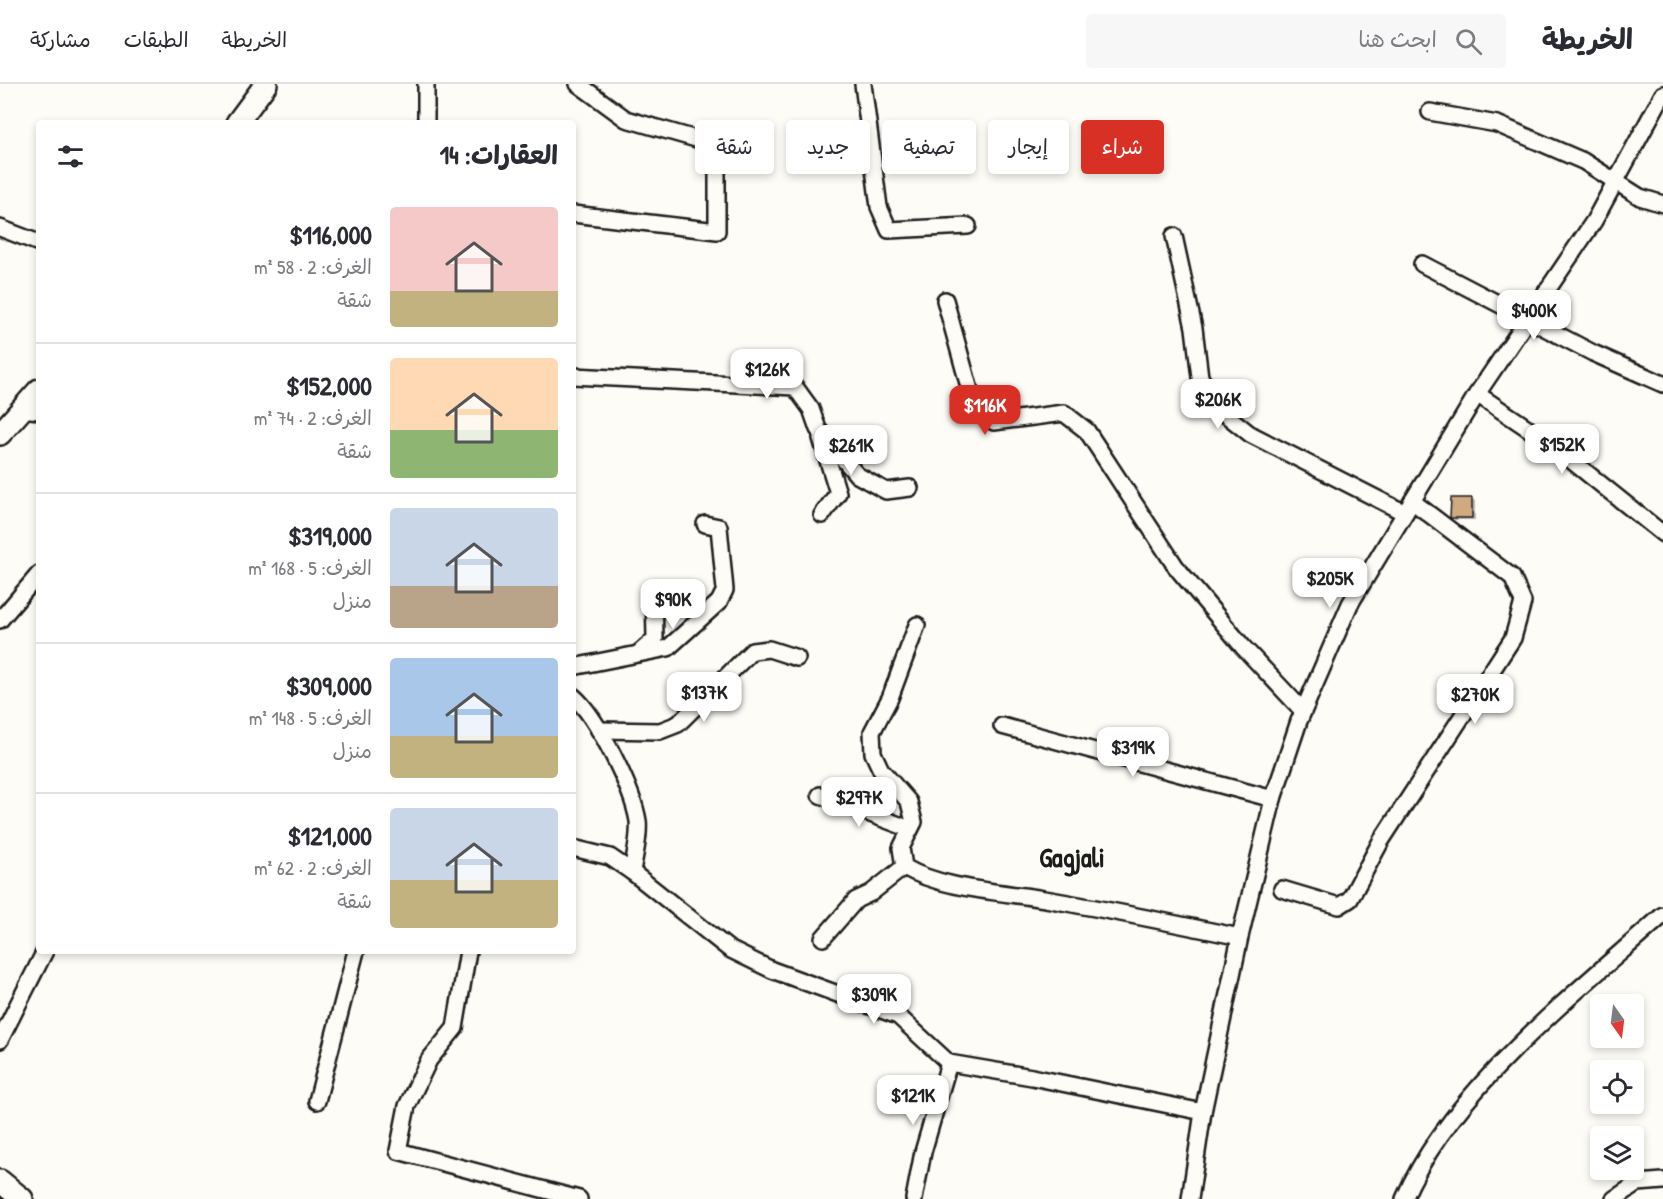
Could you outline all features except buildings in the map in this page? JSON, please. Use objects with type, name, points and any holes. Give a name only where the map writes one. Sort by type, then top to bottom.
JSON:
[{"type":"street","points":[[239,120],[266,84]]},
{"type":"street","points":[[426,84],[426,120]]},
{"type":"street","points":[[576,214],[717,231],[717,145],[626,119],[578,84]]},
{"type":"street","points":[[863,84],[879,207],[889,230],[968,226]]},
{"type":"street","points":[[1190,1199],[1203,1112],[1240,937],[1273,799],[1303,711],[1350,604],[1477,394],[1593,221],[1663,94]]},
{"type":"street","points":[[1430,112],[1497,124],[1583,161],[1614,183],[1640,197],[1663,204]]},
{"type":"street","points":[[0,228],[36,242]]},
{"type":"street","points":[[1174,236],[1194,328],[1200,377],[1220,410],[1250,434],[1409,507],[1512,577],[1523,602],[1513,638],[1381,841],[1350,899],[1339,906],[1282,889]]},
{"type":"street","points":[[1422,264],[1593,353],[1663,384]]},
{"type":"street","points":[[945,300],[976,412],[994,422],[1064,413],[1086,431],[1176,567],[1243,648],[1303,711]]},
{"type":"street","points":[[576,376],[795,387],[811,410],[838,493],[822,515]]},
{"type":"street","points":[[1477,394],[1547,441],[1663,534]]},
{"type":"street","points":[[0,434],[31,410]]},
{"type":"street","points":[[818,429],[857,475],[886,490],[910,488]]},
{"type":"street","points":[[576,666],[668,648],[719,602],[725,590],[719,527],[705,524]]},
{"type":"street","points":[[0,620],[36,578]]},
{"type":"street","points":[[640,652],[655,639],[654,589]]},
{"type":"street","points":[[904,867],[901,848],[914,822],[909,802],[881,770],[873,753],[872,732],[890,698],[917,625]]},
{"type":"street","points":[[599,730],[660,731],[678,724],[752,651],[769,650],[797,658]]},
{"type":"street","points":[[576,700],[599,730],[626,783],[638,822],[632,872]]},
{"type":"street","points":[[1002,726],[1273,799]]},
{"type":"street","points":[[820,795],[910,829]]},
{"type":"street","points":[[576,849],[610,858],[632,872],[729,949],[772,970],[898,1016],[949,1063],[1203,1112]]},
{"type":"street","points":[[904,867],[916,874],[949,883],[1093,907],[1240,937]]},
{"type":"street","points":[[823,938],[856,900],[872,893],[904,867]]},
{"type":"street","points":[[1404,1199],[1412,1179],[1455,1113],[1546,1019],[1663,915]]},
{"type":"street","points":[[0,1040],[43,954]]},
{"type":"street","points":[[317,1101],[355,954]]},
{"type":"street","points":[[467,954],[455,1028],[429,1060],[407,1106],[398,1151],[539,1194],[579,1199]]},
{"type":"street","points":[[914,1199],[923,1152],[949,1063]]},
{"type":"street","points":[[0,1180],[22,1199]]},
{"type":"street","points":[[1614,1199],[1638,1183],[1663,1180]]},
{"type":"district","name":"Gagjali","points":[[1072,858]]}]
